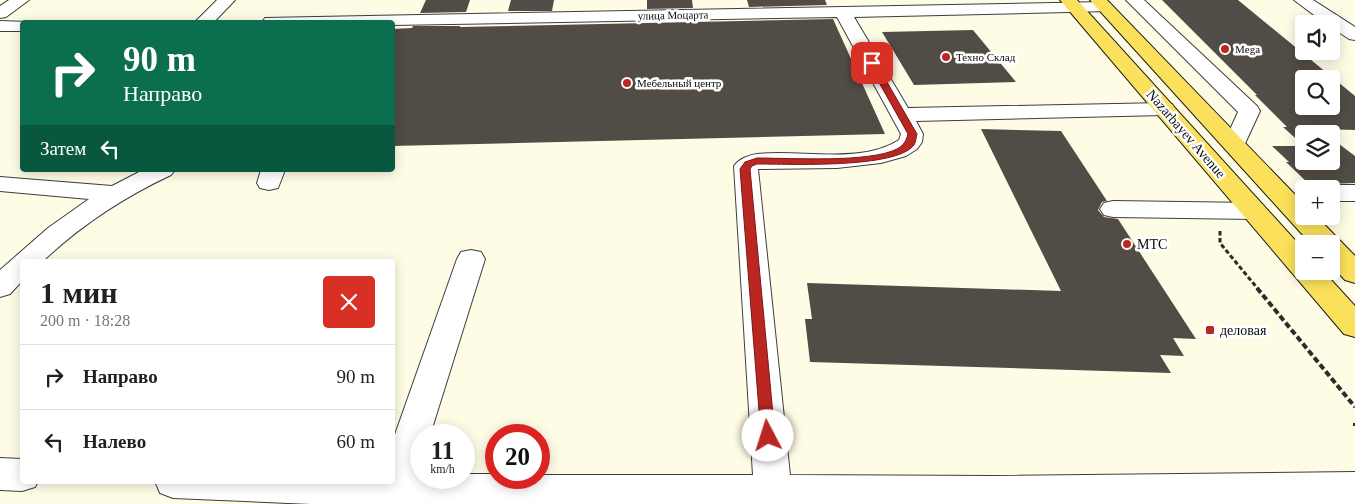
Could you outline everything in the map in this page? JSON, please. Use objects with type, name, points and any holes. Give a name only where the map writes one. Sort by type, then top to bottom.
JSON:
[{"type":"main road","name":"Nazarbayev Avenue","points":[[1101,3],[1319,235]]},
{"type":"main road","name":"Nazarbayev Avenue","points":[[1071,4],[1295,258]]},
{"type":"main road","points":[[1340,257],[1355,273]]},
{"type":"main road","points":[[1315,280],[1355,326]]},
{"type":"street","points":[[0,13],[21,0]]},
{"type":"street","points":[[206,20],[227,0]]},
{"type":"street","points":[[482,18],[488,0]]},
{"type":"street","points":[[1134,0],[1249,111],[1234,145]]},
{"type":"street","points":[[1302,0],[1355,35]]},
{"type":"street","name":"улица Моцарта","points":[[308,20],[363,17],[482,18],[596,8],[809,6],[843,12],[881,6],[1101,3]]},
{"type":"street","points":[[773,493],[746,166],[757,161],[858,160],[880,157],[900,151],[910,144],[912,134],[843,12]]},
{"type":"street","points":[[0,26],[20,26]]},
{"type":"street","points":[[1164,71],[1198,61]]},
{"type":"street","points":[[902,115],[1164,109]]},
{"type":"street","points":[[29,259],[51,237],[115,194],[153,172]]},
{"type":"street","points":[[0,184],[115,194]]},
{"type":"street","points":[[1340,193],[1355,192]]},
{"type":"street","points":[[1113,209],[1254,211]]},
{"type":"street","points":[[392,498],[471,259]]},
{"type":"street","points":[[0,287],[20,267]]},
{"type":"street","points":[[0,474],[20,474]]},
{"type":"street","points":[[212,484],[392,498],[773,493],[996,499],[1355,489]]},
{"type":"path","points":[[1222,210],[1220,242],[1355,407]]},
{"type":"building","points":[[426,0],[470,0],[466,12],[420,13]]},
{"type":"building","points":[[511,0],[554,0],[552,11],[508,11]]},
{"type":"building","points":[[647,0],[692,0],[693,8],[647,9]]},
{"type":"building","points":[[747,0],[825,0],[827,5],[749,7]]},
{"type":"building","points":[[1162,0],[1238,0],[1295,47],[1295,60],[1311,60],[1323,70],[1295,70],[1295,115],[1340,115],[1340,84],[1355,96],[1355,130],[1340,130],[1340,125],[1295,125],[1295,138],[1283,127],[1287,127],[1255,95],[1257,95]]},
{"type":"building","name":"Мебельный центр","points":[[833,19],[885,134],[395,146],[395,29],[412,28],[413,26],[460,27]]},
{"type":"building","name":"Техно Склад","points":[[973,30],[1016,82],[914,85],[882,32]]},
{"type":"building","points":[[981,129],[1061,131],[1107,201],[1102,202],[1098,210],[1104,217],[1118,219],[1196,339],[1173,338],[1184,356],[1160,355],[1171,373],[810,362],[805,319],[812,319],[807,283],[1061,291]]},
{"type":"building","points":[[1340,145],[1355,156],[1355,183],[1340,184],[1340,180],[1305,180],[1286,162],[1289,162],[1272,146],[1295,146],[1295,170],[1340,170]]},
{"type":"place","name":"Mega","points":[[1225,49]]},
{"type":"place","name":"Техно Склад","points":[[946,57]]},
{"type":"place","name":"Мебельный центр","points":[[627,83]]},
{"type":"place","name":"МТС","points":[[1127,244]]},
{"type":"place","name":"деловая","points":[[1210,330]]},
{"type":"route","points":[[768,436],[745,169],[748,164],[757,161],[858,160],[880,157],[900,151],[910,144],[912,134],[872,63]]}]
